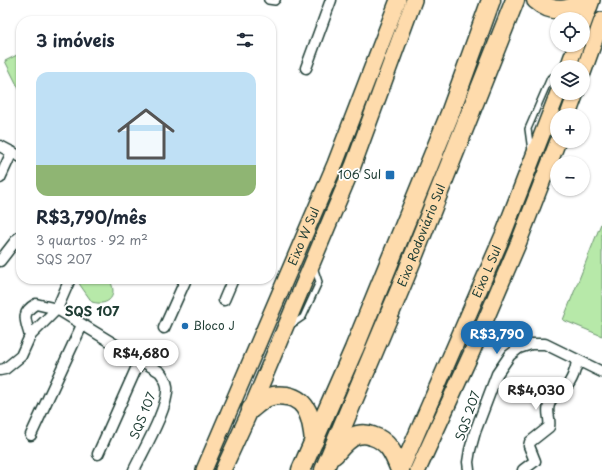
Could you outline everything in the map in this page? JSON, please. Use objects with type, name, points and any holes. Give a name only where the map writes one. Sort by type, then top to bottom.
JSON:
[{"type":"highway","name":"Eixo Rodoviário Sul","points":[[301,470],[354,349],[446,123],[491,0]]},
{"type":"highway","name":"Eixo Rodoviário Sul","points":[[326,466],[406,275],[516,0]]},
{"type":"highway","points":[[536,0],[543,6],[560,10],[571,8],[588,0]]},
{"type":"highway","points":[[251,409],[266,398],[280,394],[292,397],[301,402],[308,412],[312,423],[314,441]]},
{"type":"highway","points":[[326,466],[347,441],[357,435],[368,434],[379,438],[386,443],[394,454],[401,470]]},
{"type":"main road","name":"Eixo W Sul","points":[[204,470],[335,164],[398,0]]},
{"type":"main road","name":"Eixo W Sul","points":[[223,470],[251,409],[353,166],[414,0]]},
{"type":"main road","points":[[588,12],[592,0]]},
{"type":"main road","points":[[588,60],[602,20]]},
{"type":"main road","name":"Eixo L Sul","points":[[401,470],[503,236],[555,100]]},
{"type":"main road","name":"Eixo L Sul","points":[[418,470],[471,354],[518,244],[555,148]]},
{"type":"street","points":[[306,68],[331,0]]},
{"type":"street","points":[[0,146],[16,154]]},
{"type":"street","points":[[0,178],[12,152]]},
{"type":"street","points":[[0,261],[16,240]]},
{"type":"street","points":[[0,370],[5,370],[21,356],[30,336],[57,309],[68,284]]},
{"type":"street","points":[[164,328],[184,284]]},
{"type":"street","points":[[224,300],[231,284]]},
{"type":"street","name":"SQS 107","points":[[30,336],[26,314],[28,308],[36,304],[57,309],[160,372],[165,378],[167,386],[166,398],[160,416],[134,470]]},
{"type":"street","points":[[31,435],[82,325]]},
{"type":"street","name":"SQS 207","points":[[468,470],[470,450],[497,374],[510,355],[519,348],[531,344],[545,344],[602,372]]},
{"type":"street","name":"SQS 107","points":[[98,454],[140,360]]},
{"type":"street","points":[[524,470],[535,461],[529,446],[530,442],[549,427],[550,423],[547,410],[550,401],[567,386],[573,375],[577,361]]},
{"type":"lane","points":[[267,0],[268,2],[275,2],[277,0]]},
{"type":"lane","points":[[532,159],[528,129],[550,78]]},
{"type":"green space","points":[[16,56],[16,83],[5,61]]},
{"type":"green space","points":[[602,221],[602,336],[563,320]]},
{"type":"green space","points":[[112,284],[113,290],[111,298],[103,303],[92,302],[80,285]]},
{"type":"place","name":"106 Sul","points":[[390,175]]},
{"type":"place","name":"Bloco J","points":[[185,326]]},
{"type":"district","name":"SQS 107","points":[[92,311]]}]
